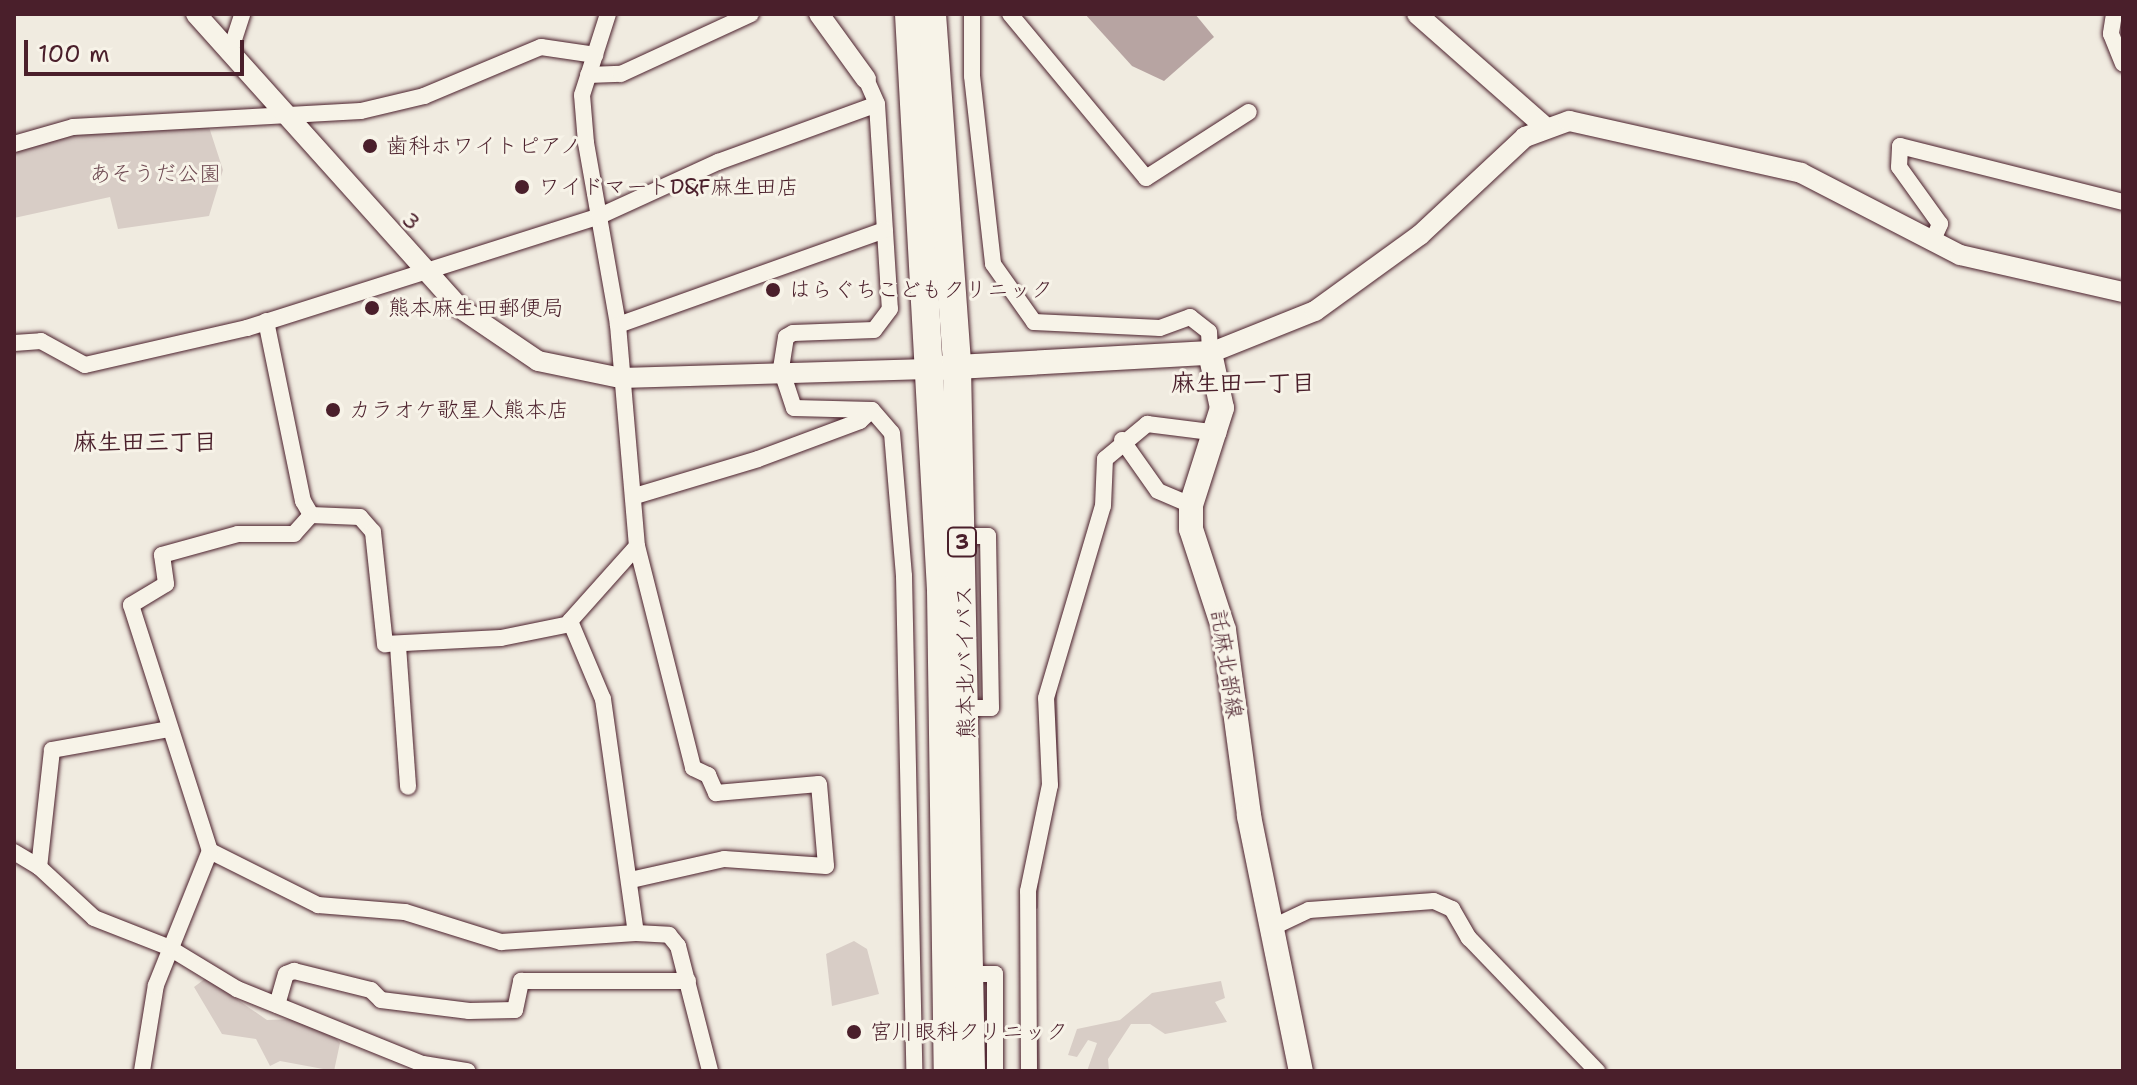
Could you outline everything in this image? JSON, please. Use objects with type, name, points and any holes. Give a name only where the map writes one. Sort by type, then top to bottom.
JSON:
[{"type":"highway","name":"熊本北バイパス","points":[[909,14],[948,814],[948,1071]]},
{"type":"highway","name":"熊本北バイパス","points":[[932,14],[957,367],[971,1071]]},
{"type":"main road","points":[[928,369],[1210,353]]},
{"type":"main road","name":"託麻北部線","points":[[1210,353],[1222,408],[1218,433],[1191,505],[1197,554],[1224,630],[1271,928],[1301,1071]]},
{"type":"street","name":"3","points":[[196,14],[422,269],[499,341],[560,369],[621,378],[781,369],[928,369]]},
{"type":"street","points":[[230,52],[242,14]]},
{"type":"street","points":[[608,14],[588,75],[583,114],[618,325],[637,546],[693,768],[708,775],[716,793],[819,784],[826,866],[724,859],[631,880]]},
{"type":"street","points":[[588,75],[621,74],[751,14]]},
{"type":"street","points":[[819,14],[866,79],[877,104],[890,309],[884,323],[874,330],[793,333],[786,337],[781,369],[794,408],[872,410],[892,433],[904,576],[914,1071]]},
{"type":"street","points":[[972,14],[972,76],[993,264],[1034,322],[1160,328],[1190,317],[1209,332],[1210,353],[1315,311],[1363,279],[1544,126],[1598,124],[1801,173],[1932,242],[2009,271],[2123,292]]},
{"type":"street","points":[[1010,14],[1146,178],[1249,112]]},
{"type":"street","points":[[1417,14],[1544,126]]},
{"type":"street","points":[[2114,14],[2111,34],[2123,64]]},
{"type":"street","points":[[14,144],[73,127],[361,111],[424,96],[541,47],[595,55]]},
{"type":"street","points":[[14,343],[41,341],[85,365],[266,321],[422,269],[600,216],[708,166],[877,104]]},
{"type":"street","points":[[1932,242],[1940,224],[1899,167],[1900,146],[2123,202]]},
{"type":"street","points":[[618,325],[885,230]]},
{"type":"street","points":[[266,321],[311,515]]},
{"type":"street","points":[[635,496],[758,459],[860,421],[872,410]]},
{"type":"street","points":[[1029,1071],[1028,891],[1050,785],[1046,698],[1103,506],[1105,459],[1122,440],[1147,424],[1218,433]]},
{"type":"street","points":[[1122,440],[1158,491],[1191,505]]},
{"type":"street","points":[[311,515],[360,517],[369,525],[385,644],[398,646],[570,624],[637,546]]},
{"type":"street","points":[[142,1071],[168,947],[210,851],[131,609],[166,584],[162,555],[238,534],[294,534],[311,515]]},
{"type":"street","points":[[570,624],[603,699],[631,880],[636,933]]},
{"type":"street","points":[[398,646],[408,787]]},
{"type":"street","points":[[39,867],[52,750],[169,729]]},
{"type":"street","points":[[210,851],[318,905],[405,912],[501,942],[636,933],[669,935],[688,981],[710,1071]]},
{"type":"street","points":[[14,852],[39,867],[94,918],[168,947],[277,1005],[423,1064],[467,1071]]},
{"type":"street","points":[[1271,928],[1309,910],[1434,901],[1452,909],[1469,938],[1597,1071]]},
{"type":"street","points":[[277,1005],[286,974],[294,971],[371,990],[381,1000],[469,1011],[515,1010],[521,981],[688,981]]},
{"type":"street","points":[[971,974],[995,974],[995,1071]]},
{"type":"green space","name":"あそうだ公園","points":[[209,127],[223,170],[209,216],[118,229],[110,197],[14,218],[14,149],[59,134]]},
{"type":"green space","points":[[854,941],[867,949],[879,994],[832,1006],[826,954]]},
{"type":"green space","points":[[206,978],[267,1020],[298,1019],[332,1034],[340,1043],[334,1071],[280,1061],[270,1066],[256,1039],[222,1034],[194,987]]},
{"type":"green space","points":[[1221,981],[1225,998],[1215,1002],[1227,1022],[1165,1034],[1150,1024],[1131,1024],[1108,1059],[1109,1071],[1087,1071],[1097,1043],[1088,1040],[1077,1057],[1068,1055],[1077,1029],[1120,1020],[1152,993]]},
{"type":"shaded area","points":[[1085,14],[1195,14],[1214,37],[1164,81],[1132,66]]},
{"type":"waterway","points":[[1055,691],[1057,786]]},
{"type":"waterway","points":[[1036,907],[1037,884]]},
{"type":"waterway","points":[[1037,1028],[1038,1071]]},
{"type":"place","name":"歯科ホワイトピアノ","points":[[370,146]]},
{"type":"place","name":"ワイドマートD&F麻生田店","points":[[522,187]]},
{"type":"place","name":"はらぐちこどもクリニック","points":[[773,290]]},
{"type":"place","name":"熊本麻生田郵便局","points":[[372,308]]},
{"type":"place","name":"カラオケ歌星人熊本店","points":[[333,410]]},
{"type":"place","name":"宮川眼科クリニック","points":[[854,1032]]},
{"type":"district","name":"麻生田一丁目","points":[[1243,384]]},
{"type":"district","name":"麻生田三丁目","points":[[145,443]]}]
